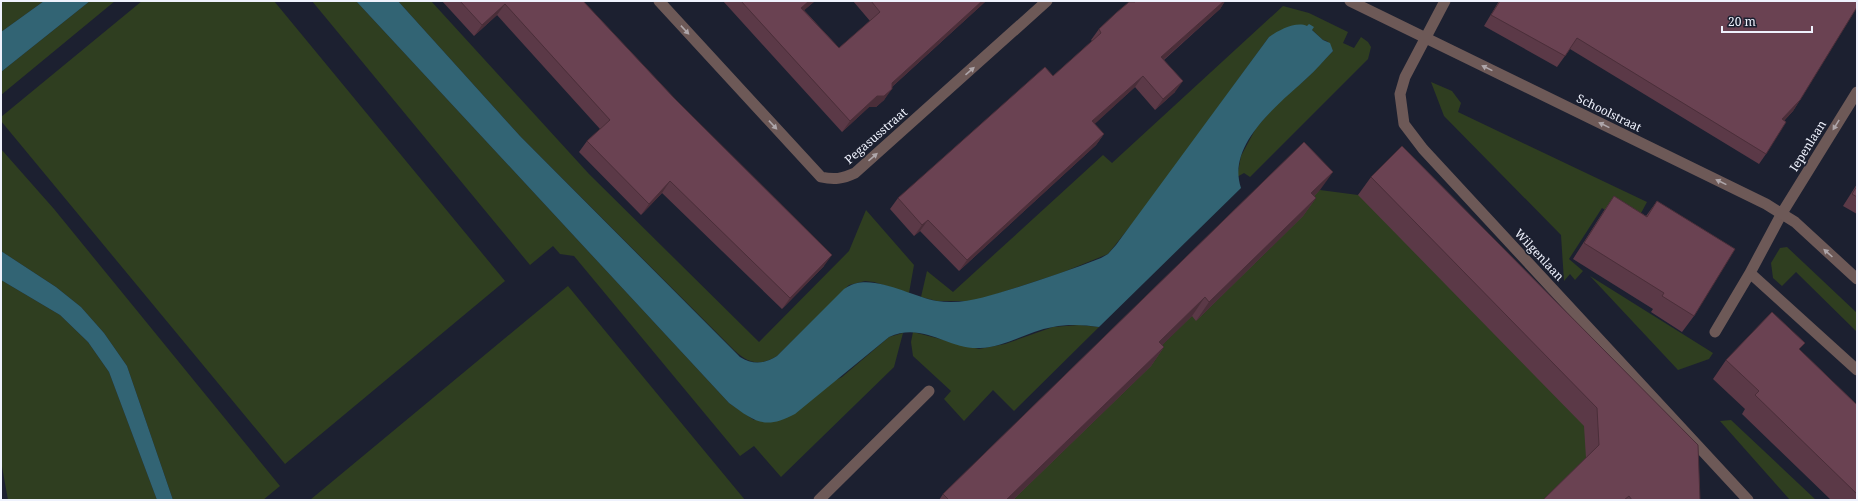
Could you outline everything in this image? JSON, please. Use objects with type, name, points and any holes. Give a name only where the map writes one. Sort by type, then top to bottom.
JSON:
[{"type":"street","name":"Pegasusstraat","points":[[659,1],[821,177],[832,180],[843,178],[854,173],[1047,1]]},
{"type":"street","name":"Schoolstraat","points":[[1350,1],[1766,204],[1795,222],[1857,279]]},
{"type":"street","name":"Wilgenlaan","points":[[1445,1],[1424,38],[1405,77],[1400,94],[1404,124],[1423,149],[1748,500]]},
{"type":"street","name":"Iepenlaan","points":[[1782,213],[1857,92]]},
{"type":"street","points":[[1715,332],[1750,273],[1782,213]]},
{"type":"street","points":[[1750,273],[1857,370]]},
{"type":"street","points":[[819,500],[929,391]]},
{"type":"green space","points":[[1,1],[44,1],[1,32]]},
{"type":"green space","points":[[90,1],[115,1],[1,95],[1,72]]},
{"type":"green space","points":[[142,1],[274,1],[505,281],[285,464],[1,121],[1,117]]},
{"type":"green space","points":[[312,1],[356,1],[729,403],[754,420],[842,377],[889,337],[903,333],[894,367],[781,477],[754,446],[740,456],[574,256],[560,254],[553,246],[530,265]]},
{"type":"green space","points":[[398,1],[431,1],[589,174],[759,342],[849,251],[866,210],[914,265],[909,293],[874,282],[865,281],[849,285],[777,356],[763,362],[752,362],[747,360],[731,347],[520,136]]},
{"type":"green space","points":[[1283,6],[1309,13],[1348,32],[1343,43],[1354,48],[1361,37],[1368,42],[1371,47],[1368,59],[1250,177],[1244,173],[1237,177],[1241,156],[1256,128],[1277,104],[1307,78],[1333,51],[1327,41],[1323,40],[1308,26],[1293,26],[1269,37],[1144,209],[1108,254],[1061,273],[975,301],[937,301],[921,297],[927,271],[953,292],[1103,155],[1112,163]]},
{"type":"green space","points":[[1431,82],[1452,91],[1461,103],[1458,112],[1647,202],[1633,228],[1602,208],[1569,259],[1583,271],[1575,280],[1570,274],[1564,281],[1561,235],[1444,116]]},
{"type":"green space","points":[[1,149],[54,209],[280,486],[263,500],[173,500],[127,366],[104,333],[81,307],[56,287],[1,251]]},
{"type":"green space","points":[[1390,164],[1686,500],[943,500],[1320,190],[1358,195]]},
{"type":"green space","points":[[1787,247],[1857,313],[1857,332],[1796,272],[1782,286],[1773,278],[1771,263],[1780,248]]},
{"type":"green space","points":[[1590,276],[1713,353],[1709,359],[1678,370]]},
{"type":"green space","points":[[1,280],[60,315],[88,342],[109,372],[157,500],[8,500],[1,461]]},
{"type":"green space","points":[[568,286],[745,500],[310,500]]},
{"type":"green space","points":[[1079,325],[1099,327],[1014,411],[993,390],[964,421],[944,399],[951,391],[913,356],[911,342],[913,332],[979,349],[1005,344],[1053,327]]},
{"type":"green space","points":[[1731,420],[1816,500],[1790,500],[1720,421]]},
{"type":"water","points":[[44,1],[90,1],[1,72],[1,32]]},
{"type":"water","points":[[356,1],[398,1],[520,136],[740,357],[754,362],[768,361],[777,356],[844,289],[854,284],[865,282],[877,283],[937,301],[967,301],[1015,288],[1101,258],[1108,254],[1116,245],[1269,37],[1293,25],[1307,26],[1309,24],[1314,27],[1312,30],[1323,40],[1330,43],[1333,51],[1258,126],[1248,141],[1241,156],[1238,172],[1241,188],[1099,327],[1064,325],[1044,329],[999,345],[980,348],[957,345],[925,334],[913,332],[901,333],[889,337],[795,414],[776,422],[768,423],[753,419],[729,403]]},
{"type":"water","points":[[1,251],[56,287],[81,307],[104,333],[127,366],[173,500],[157,500],[109,372],[88,342],[60,315],[1,280]]},
{"type":"building","points":[[460,1],[583,1],[675,99],[832,255],[790,298],[670,181],[649,204],[587,141],[610,120],[505,4],[482,25]]},
{"type":"building","points":[[741,1],[809,1],[801,8],[839,48],[880,12],[871,1],[982,1],[892,83],[892,89],[884,96],[877,96],[850,121]]},
{"type":"building","points":[[1224,1],[1161,57],[1183,81],[1163,99],[1143,76],[1092,121],[1104,134],[967,260],[928,220],[922,225],[898,198],[1045,67],[1053,76],[1101,33],[1099,29],[1116,13],[1129,2]]},
{"type":"building","points":[[1500,1],[1857,1],[1857,7],[1800,100],[1782,119],[1786,122],[1766,154],[1577,38],[1565,56],[1491,15]]},
{"type":"building","points":[[1304,142],[1333,172],[1311,193],[1316,198],[1209,302],[1205,297],[1159,342],[1164,347],[1006,500],[949,500],[943,494]]},
{"type":"building","points":[[1402,146],[1698,445],[1700,500],[1632,500],[1629,496],[1624,500],[1543,500],[1599,445],[1597,408],[1371,177]]},
{"type":"building","points":[[1857,186],[1857,197],[1852,194]]},
{"type":"building","points":[[1614,196],[1647,217],[1657,201],[1735,249],[1694,316],[1662,296],[1664,293],[1584,243]]},
{"type":"building","points":[[1772,312],[1805,343],[1799,349],[1857,405],[1857,494],[1755,395],[1759,391],[1726,360]]}]
